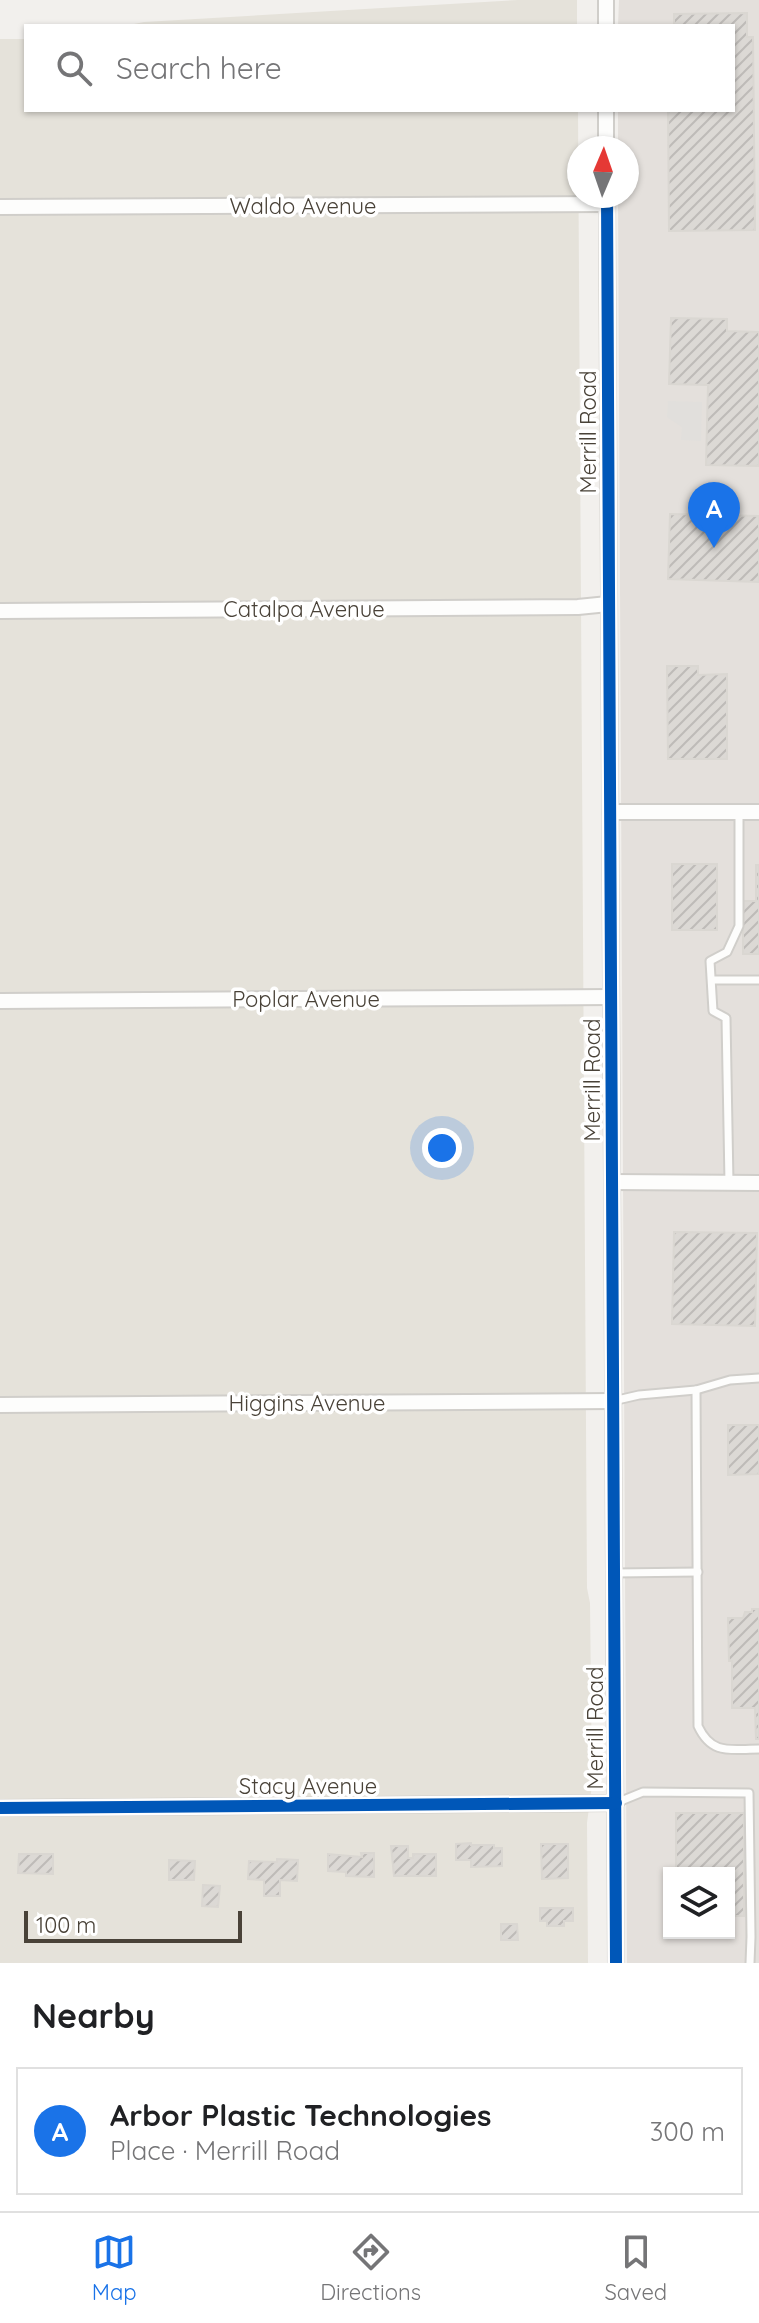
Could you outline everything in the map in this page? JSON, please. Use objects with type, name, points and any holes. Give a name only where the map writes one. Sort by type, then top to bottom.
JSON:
[{"type":"street","points":[[606,0],[606,24]]},
{"type":"street","points":[[606,112],[606,136]]},
{"type":"street","name":"Waldo Avenue","points":[[0,207],[567,200]]},
{"type":"street","name":"Merrill Road","points":[[607,208],[616,1963]]},
{"type":"street","name":"Catalpa Avenue","points":[[0,611],[578,607],[608,604]]},
{"type":"street","points":[[610,812],[759,812]]},
{"type":"street","name":"Poplar Avenue","points":[[0,1001],[611,997]]},
{"type":"street","points":[[612,1182],[759,1183]]},
{"type":"street","name":"Higgins Avenue","points":[[0,1405],[613,1401]]},
{"type":"street","name":"Stacy Avenue","points":[[0,1808],[616,1803]]},
{"type":"lane","points":[[729,1183],[726,1018],[713,1011],[710,961],[727,952],[739,926],[739,813]]},
{"type":"lane","points":[[712,980],[759,980]]},
{"type":"lane","points":[[613,1401],[639,1395],[696,1390],[730,1380],[759,1378]]},
{"type":"lane","points":[[696,1390],[698,1726],[714,1748],[759,1749]]},
{"type":"lane","points":[[615,1573],[698,1572]]},
{"type":"lane","points":[[616,1803],[643,1792],[749,1793],[750,1963]]},
{"type":"shaded area","points":[[518,0],[577,0],[577,24],[134,24]]},
{"type":"shaded area","points":[[619,0],[759,0],[759,1963],[627,1963],[618,208],[639,208],[639,136],[618,136],[618,112],[735,112],[735,24],[618,24]]},
{"type":"shaded area","points":[[0,39],[24,39],[24,112],[578,112],[578,136],[567,136],[567,208],[579,208],[587,1588],[590,1603],[592,1785],[587,1823],[588,1963],[0,1963]]},
{"type":"shaded area","points":[[668,401],[702,402],[701,441],[681,440],[682,427],[667,417]]},
{"type":"building","points":[[747,13],[747,37],[753,37],[755,230],[669,231],[668,112],[735,112],[735,24],[674,24],[674,14]]},
{"type":"building","points":[[671,318],[727,319],[727,331],[759,332],[759,466],[706,465],[708,385],[669,384]]},
{"type":"building","points":[[670,514],[759,516],[759,582],[668,579]]},
{"type":"building","points":[[667,666],[698,666],[698,675],[727,674],[727,759],[668,759]]},
{"type":"building","points":[[672,864],[717,864],[717,930],[672,930]]},
{"type":"building","points":[[756,865],[759,865],[759,954],[743,954],[743,901],[756,901]]},
{"type":"building","points":[[674,1232],[757,1233],[755,1326],[672,1324]]},
{"type":"building","points":[[728,1425],[759,1425],[759,1474],[728,1475]]},
{"type":"building","points":[[752,1609],[759,1609],[759,1739],[756,1739],[755,1708],[732,1708],[732,1661],[729,1661],[728,1618],[743,1618],[745,1612],[752,1612]]},
{"type":"building","points":[[676,1813],[744,1813],[744,1916],[735,1916],[735,1867],[676,1867]]},
{"type":"building","points":[[456,1844],[502,1848],[502,1866],[471,1867],[471,1860],[456,1860]]},
{"type":"building","points":[[541,1844],[568,1844],[568,1878],[542,1879]]},
{"type":"building","points":[[391,1846],[408,1846],[408,1858],[413,1858],[413,1854],[436,1854],[436,1876],[394,1876]]},
{"type":"building","points":[[361,1853],[374,1853],[374,1877],[346,1876],[346,1872],[328,1871],[328,1854],[362,1857]]},
{"type":"building","points":[[19,1854],[53,1854],[53,1874],[18,1873]]},
{"type":"building","points":[[277,1859],[298,1860],[297,1881],[280,1880],[280,1896],[264,1896],[264,1880],[248,1879],[249,1861],[277,1862]]},
{"type":"building","points":[[169,1860],[195,1861],[194,1880],[169,1880]]},
{"type":"building","points":[[203,1885],[220,1886],[218,1907],[202,1906]]},
{"type":"building","points":[[540,1908],[573,1908],[573,1921],[564,1921],[564,1926],[547,1926],[547,1921],[540,1921]]},
{"type":"building","points":[[501,1924],[517,1924],[518,1940],[501,1940]]},
{"type":"cycle path","points":[[607,208],[616,1963]]},
{"type":"cycle path","points":[[0,1808],[616,1803]]},
{"type":"place","name":"Arbor Plastic Technologies","points":[[714,548]]}]
